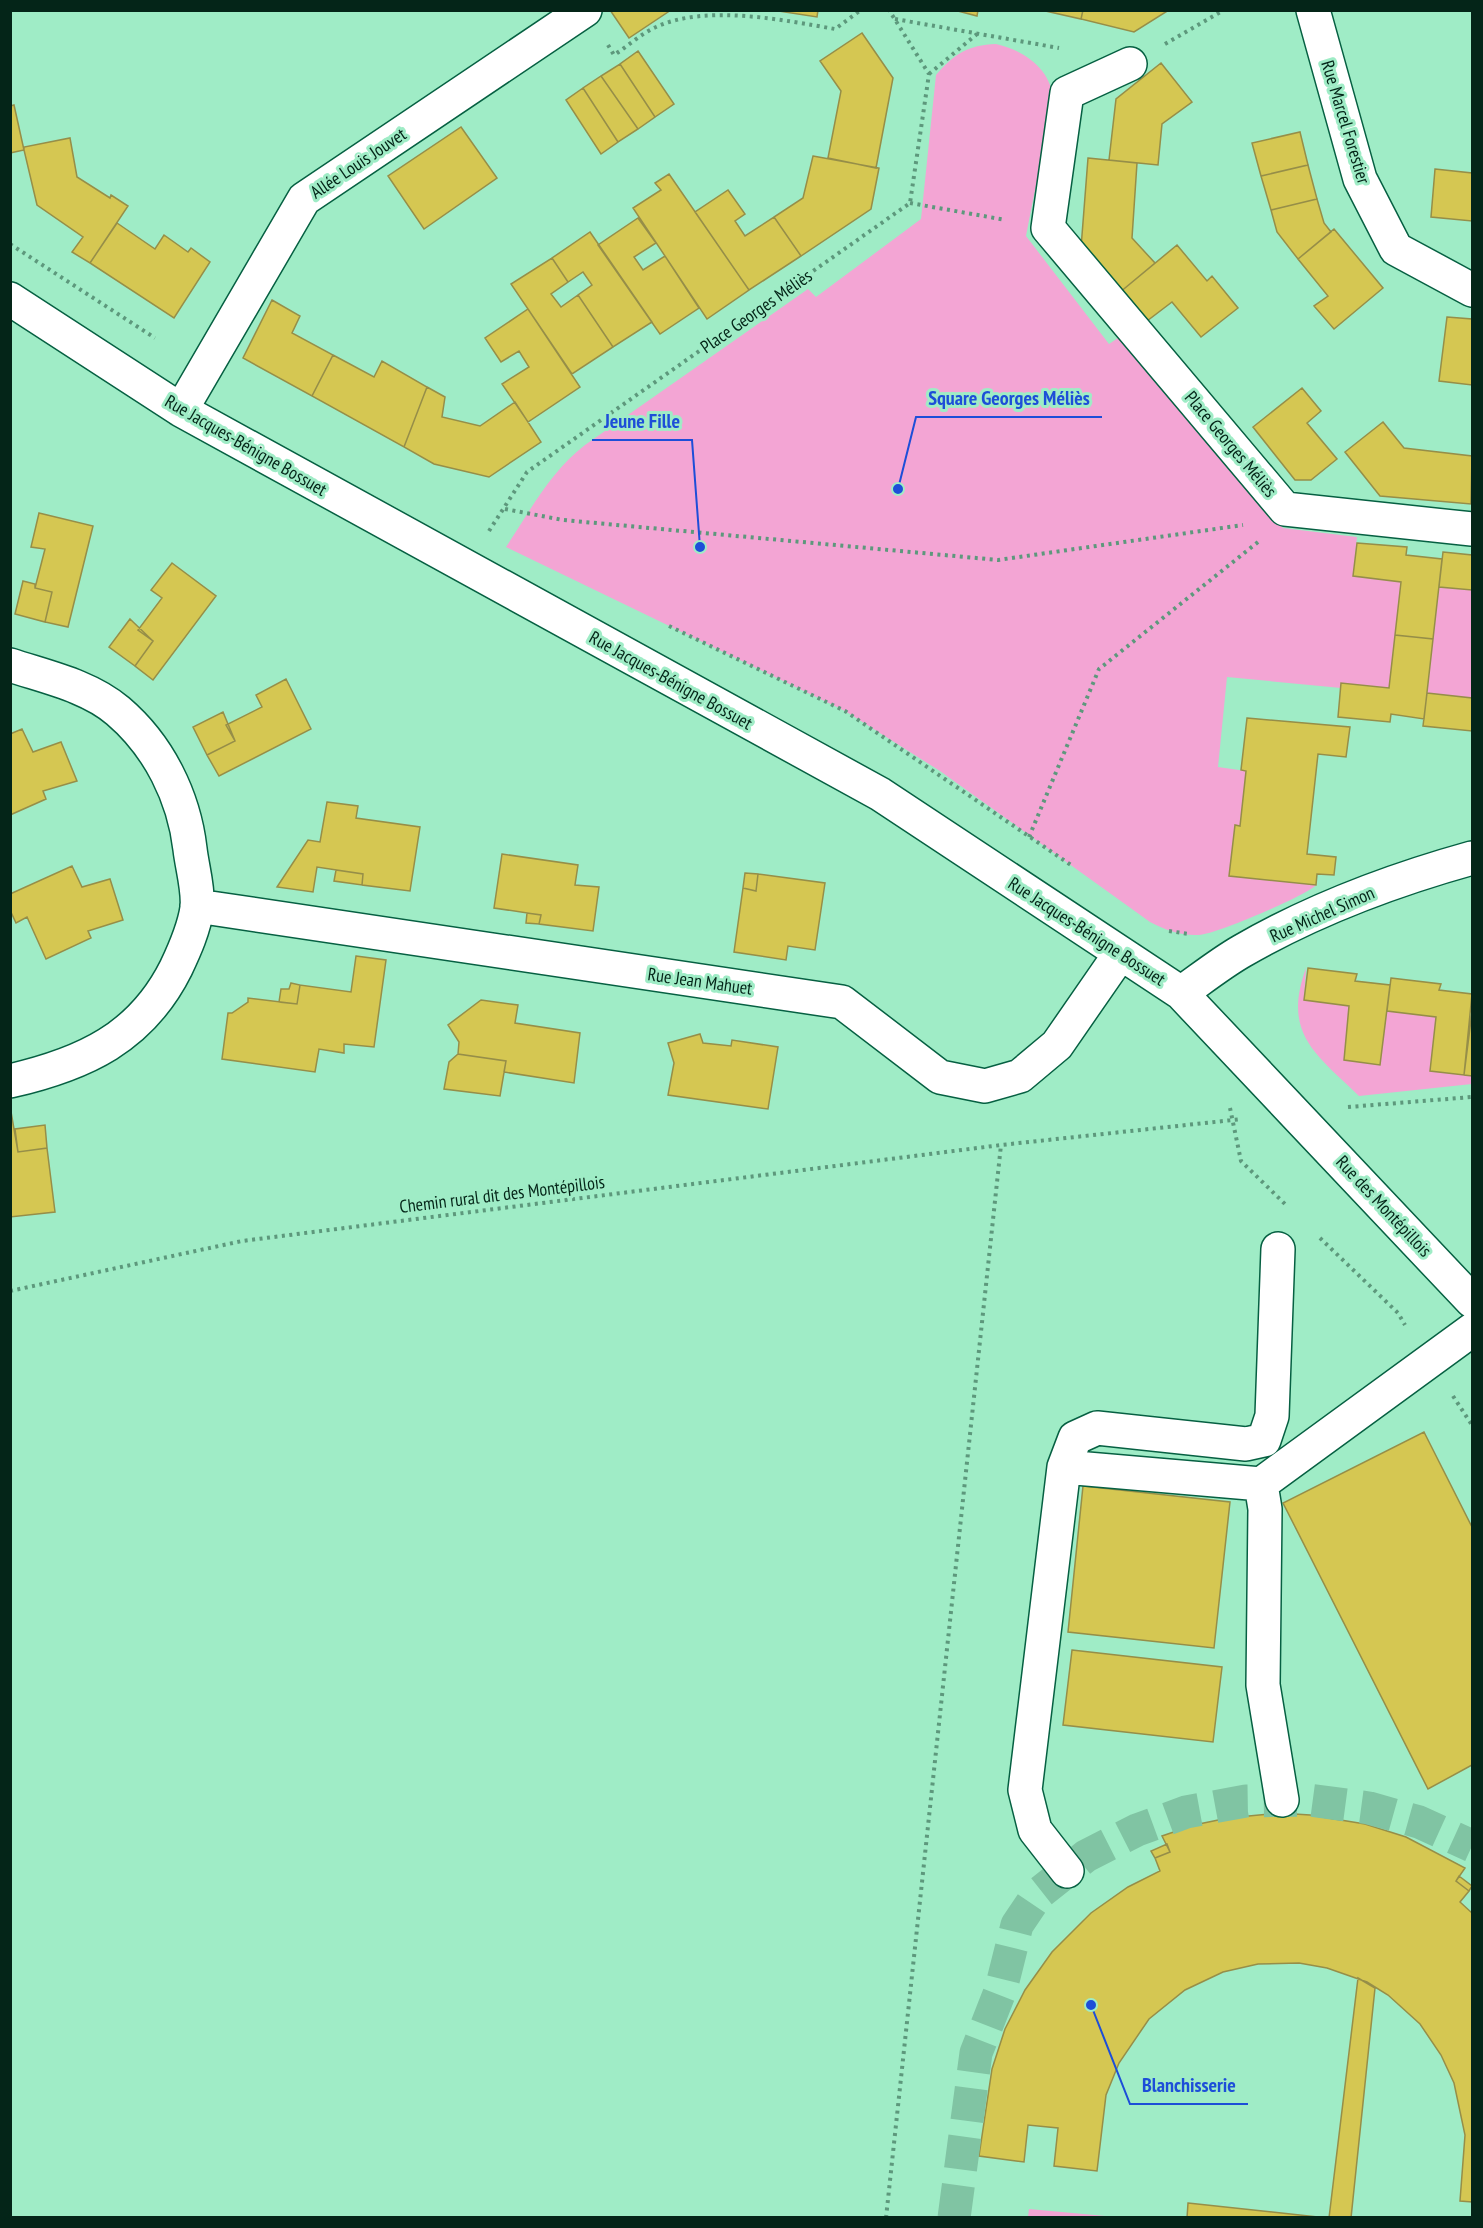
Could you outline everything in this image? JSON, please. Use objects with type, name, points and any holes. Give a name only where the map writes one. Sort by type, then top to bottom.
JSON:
[{"type":"street","name":"Allée Louis Jouvet","points":[[181,410],[304,199],[585,10]]},
{"type":"street","name":"Rue Marcel Forestier","points":[[1313,10],[1360,178],[1396,249],[1473,290]]},
{"type":"street","points":[[1048,228],[1067,93],[1130,64]]},
{"type":"street","name":"Place Georges Méliès","points":[[1048,228],[1281,515],[1473,529]]},
{"type":"street","name":"Rue Jacques-Bénigne Bossuet","points":[[10,298],[181,410],[880,794],[1181,993],[1295,1111]]},
{"type":"street","points":[[10,664],[79,688],[118,711],[148,743],[174,786],[188,828],[197,906],[185,948],[164,992],[130,1030],[89,1056],[51,1072],[10,1082]]},
{"type":"street","name":"Rue Michel Simon","points":[[1181,993],[1242,951],[1336,904],[1433,869],[1473,858]]},
{"type":"street","name":"Rue Jean Mahuet","points":[[197,906],[842,1002],[940,1077],[985,1086],[1020,1076],[1057,1045],[1120,954]]},
{"type":"street","name":"Rue des Montépillois","points":[[1295,1111],[1469,1291]]},
{"type":"street","points":[[1067,1871],[1035,1830],[1025,1790],[1064,1467],[1075,1438],[1096,1428],[1246,1444],[1264,1440],[1272,1416],[1278,1249]]},
{"type":"street","points":[[1064,1467],[1261,1484],[1473,1330]]},
{"type":"street","points":[[1261,1484],[1265,1509],[1263,1685],[1282,1800]]},
{"type":"path","points":[[604,37],[614,55],[656,27],[680,19],[752,17],[835,29],[861,10]]},
{"type":"path","points":[[889,10],[929,74],[910,203],[1048,228]]},
{"type":"path","points":[[1130,64],[1224,10]]},
{"type":"path","points":[[895,19],[1066,49]]},
{"type":"path","points":[[929,74],[978,34]]},
{"type":"path","name":"Place Georges Méliès","points":[[467,569],[528,472],[910,203]]},
{"type":"path","points":[[505,509],[562,520],[998,560],[1281,515]]},
{"type":"path","points":[[1029,837],[1099,669],[1265,536],[1281,515]]},
{"type":"path","points":[[1238,1052],[1227,1096],[1240,1161],[1290,1209]]},
{"type":"path","name":"Chemin rural dit des Montépillois","points":[[10,1292],[242,1241],[1001,1145],[1295,1111],[1473,1097]]},
{"type":"path","points":[[886,2217],[1001,1145]]},
{"type":"path","points":[[1315,1233],[1398,1313],[1473,1425]]},
{"type":"shaded area","points":[[996,44],[1027,57],[1043,72],[1052,92],[1051,117],[1026,236],[1109,344],[1124,334],[1283,528],[1357,537],[1353,576],[1401,582],[1389,688],[1341,688],[1227,677],[1218,767],[1246,771],[1240,826],[1229,876],[1316,885],[1241,922],[1208,933],[1192,935],[1180,933],[1150,922],[940,771],[845,711],[506,547],[532,506],[561,467],[585,445],[808,289],[816,297],[921,219],[936,75],[949,61],[962,52],[977,46]]},
{"type":"shaded area","points":[[1439,587],[1472,590],[1472,698],[1427,693]]},
{"type":"shaded area","points":[[1306,968],[1304,1000],[1349,1006],[1344,1060],[1380,1064],[1387,1011],[1436,1017],[1430,1070],[1472,1076],[1472,1084],[1359,1096],[1329,1068],[1307,1041],[1298,1010]]},
{"type":"shaded area","points":[[1029,2209],[1116,2217],[1028,2217]]},
{"type":"building","points":[[610,10],[667,10],[668,12],[629,38]]},
{"type":"building","points":[[772,10],[818,10],[817,17]]},
{"type":"building","points":[[954,10],[978,10],[977,16]]},
{"type":"building","points":[[1041,10],[1083,10],[1081,19]]},
{"type":"building","points":[[1083,10],[1169,10],[1134,32],[1081,19]]},
{"type":"building","points":[[862,33],[893,78],[876,168],[828,158],[841,91],[820,61]]},
{"type":"building","points":[[638,51],[674,104],[655,117],[620,64]]},
{"type":"building","points":[[1161,63],[1192,102],[1162,124],[1158,165],[1109,160],[1116,99]]},
{"type":"building","points":[[620,64],[655,117],[638,129],[601,76]]},
{"type":"building","points":[[601,76],[638,129],[618,142],[583,88]]},
{"type":"building","points":[[583,88],[618,142],[601,154],[566,100]]},
{"type":"building","points":[[14,105],[24,150],[10,153],[10,106]]},
{"type":"building","points":[[461,127],[497,178],[424,229],[388,176]]},
{"type":"building","points":[[1300,132],[1308,165],[1261,176],[1252,143]]},
{"type":"building","points":[[70,138],[77,177],[110,198],[111,195],[128,206],[90,263],[72,252],[83,237],[37,205],[24,150],[24,147]]},
{"type":"building","points":[[813,156],[879,168],[871,209],[801,256],[774,217],[803,198]]},
{"type":"building","points":[[1088,158],[1137,163],[1132,238],[1155,263],[1119,293],[1081,248]]},
{"type":"building","points":[[1308,165],[1317,199],[1271,210],[1261,176]]},
{"type":"building","points":[[1435,169],[1472,173],[1472,221],[1431,217]]},
{"type":"building","points":[[669,174],[749,290],[707,319],[633,208],[661,190],[655,183]]},
{"type":"building","points":[[728,190],[745,214],[735,221],[745,236],[774,217],[801,256],[749,290],[695,212]]},
{"type":"building","points":[[1317,199],[1324,223],[1331,232],[1298,259],[1277,232],[1271,210]]},
{"type":"building","points":[[638,218],[656,243],[634,257],[643,270],[665,256],[699,308],[660,334],[598,245]]},
{"type":"building","points":[[117,223],[155,249],[164,235],[188,252],[191,248],[210,262],[174,318],[90,263]]},
{"type":"building","points":[[1334,229],[1383,288],[1334,329],[1314,306],[1328,296],[1298,259]]},
{"type":"building","points":[[590,232],[652,322],[613,347],[578,295],[592,285],[583,272],[568,282],[552,258]]},
{"type":"building","points":[[1177,245],[1207,281],[1212,276],[1238,308],[1201,337],[1172,302],[1143,324],[1119,293]]},
{"type":"building","points":[[552,258],[568,282],[551,294],[561,307],[578,295],[613,347],[572,374],[511,284]]},
{"type":"building","points":[[272,300],[300,316],[292,333],[333,355],[312,396],[243,358]]},
{"type":"building","points":[[528,309],[580,387],[528,422],[502,384],[529,367],[519,351],[501,362],[485,338]]},
{"type":"building","points":[[1447,317],[1472,319],[1472,385],[1439,381]]},
{"type":"building","points":[[333,355],[374,377],[382,361],[427,387],[404,447],[312,396]]},
{"type":"building","points":[[427,387],[445,397],[442,417],[480,426],[515,402],[541,442],[489,477],[434,464],[404,447]]},
{"type":"building","points":[[1302,388],[1321,411],[1307,423],[1337,459],[1311,480],[1295,480],[1253,427]]},
{"type":"building","points":[[1383,422],[1404,448],[1472,456],[1471,504],[1380,496],[1345,452]]},
{"type":"building","points":[[39,513],[93,526],[68,627],[45,622],[52,592],[35,588],[45,549],[31,547]]},
{"type":"building","points":[[1357,543],[1407,547],[1406,555],[1442,559],[1433,639],[1395,635],[1401,582],[1353,576]]},
{"type":"building","points":[[1443,552],[1472,555],[1472,590],[1439,587]]},
{"type":"building","points":[[172,563],[216,596],[153,680],[135,666],[153,641],[138,630],[162,598],[151,590]]},
{"type":"building","points":[[23,581],[35,584],[35,588],[52,592],[45,622],[15,614]]},
{"type":"building","points":[[130,619],[153,641],[135,666],[109,647]]},
{"type":"building","points":[[1395,635],[1433,639],[1424,719],[1391,714],[1390,722],[1338,717],[1341,683],[1389,688]]},
{"type":"building","points":[[286,679],[311,729],[219,776],[207,755],[235,741],[226,725],[262,707],[256,695]]},
{"type":"building","points":[[1427,693],[1472,698],[1472,731],[1423,726]]},
{"type":"building","points":[[223,712],[235,741],[207,755],[193,727]]},
{"type":"building","points":[[1247,718],[1350,727],[1346,757],[1318,754],[1307,854],[1336,857],[1334,875],[1317,874],[1316,885],[1229,876],[1235,825],[1240,826],[1246,771],[1241,770]]},
{"type":"building","points":[[22,729],[33,752],[61,742],[77,781],[43,791],[46,799],[10,815],[10,734]]},
{"type":"building","points":[[327,802],[358,806],[356,818],[420,827],[410,891],[362,885],[363,874],[317,867],[313,892],[277,887],[308,840],[320,842]]},
{"type":"building","points":[[502,854],[578,865],[575,885],[599,887],[593,931],[539,924],[541,915],[494,908]]},
{"type":"building","points":[[72,866],[82,887],[110,879],[123,920],[88,931],[91,938],[46,959],[27,917],[16,923],[10,910],[10,894]]},
{"type":"building","points":[[336,870],[363,874],[362,885],[334,881]]},
{"type":"building","points":[[745,873],[758,874],[756,891],[743,888]]},
{"type":"building","points":[[758,874],[825,883],[815,950],[788,946],[786,960],[734,952],[743,888],[756,891]]},
{"type":"building","points":[[527,913],[541,915],[539,924],[526,923]]},
{"type":"building","points":[[356,956],[386,960],[374,1047],[344,1044],[344,1053],[319,1049],[315,1072],[222,1059],[228,1013],[232,1013],[248,1002],[248,998],[297,1004],[300,985],[351,992]]},
{"type":"building","points":[[1308,968],[1357,974],[1355,981],[1390,985],[1380,1065],[1344,1060],[1349,1006],[1304,1000]]},
{"type":"building","points":[[1391,978],[1441,984],[1439,990],[1472,994],[1464,1075],[1430,1071],[1436,1017],[1387,1011]]},
{"type":"building","points":[[291,983],[300,985],[297,1004],[279,1002],[281,989],[289,989]]},
{"type":"building","points":[[481,1000],[518,1005],[515,1023],[580,1033],[574,1083],[504,1072],[506,1061],[458,1054],[459,1042],[448,1025]]},
{"type":"building","points":[[1472,1012],[1472,1076],[1464,1075]]},
{"type":"building","points":[[700,1034],[703,1043],[731,1046],[732,1040],[778,1047],[768,1109],[668,1095],[674,1063],[668,1043]]},
{"type":"building","points":[[458,1054],[506,1061],[500,1096],[444,1089],[449,1062]]},
{"type":"building","points":[[10,1106],[18,1152],[47,1148],[55,1212],[10,1217]]},
{"type":"building","points":[[45,1125],[47,1148],[18,1152],[15,1129]]},
{"type":"building","points":[[1424,1432],[1472,1527],[1472,1765],[1428,1789],[1283,1503]]},
{"type":"building","points":[[1083,1486],[1230,1502],[1214,1648],[1068,1632]]},
{"type":"building","points":[[1072,1650],[1222,1667],[1213,1742],[1063,1725]]},
{"type":"building","points":[[1279,1813],[1310,1815],[1365,1824],[1406,1837],[1465,1868],[1456,1881],[1469,1891],[1460,1902],[1472,1913],[1472,2202],[1460,2201],[1465,2135],[1454,2083],[1441,2055],[1420,2024],[1388,1995],[1367,1982],[1327,1968],[1299,1963],[1258,1964],[1223,1972],[1185,1990],[1149,2019],[1119,2063],[1106,2095],[1097,2171],[1054,2166],[1058,2128],[1028,2125],[1024,2162],[979,2156],[992,2069],[1005,2029],[1025,1990],[1052,1952],[1091,1913],[1128,1887],[1160,1871],[1155,1858],[1170,1852],[1162,1836],[1194,1825],[1228,1818]]},
{"type":"building","points":[[1167,1844],[1170,1852],[1155,1858],[1151,1851]]},
{"type":"building","points":[[1459,1876],[1472,1886],[1469,1891],[1456,1881]]},
{"type":"building","points":[[1358,1978],[1375,1988],[1351,2218],[1329,2218]]},
{"type":"building","points":[[1188,2203],[1327,2218],[1187,2218]]},
{"type":"tunnel","points":[[954,2218],[976,2053],[1001,1989],[1017,1925],[1038,1894],[1086,1856],[1137,1830],[1186,1812],[1246,1801],[1309,1800],[1369,1808],[1419,1822],[1472,1846]]},
{"type":"place","name":"Square Georges Méliès","points":[[898,489]]},
{"type":"place","name":"Jeune Fille","points":[[700,547]]},
{"type":"place","name":"Blanchisserie","points":[[1091,2005]]}]
